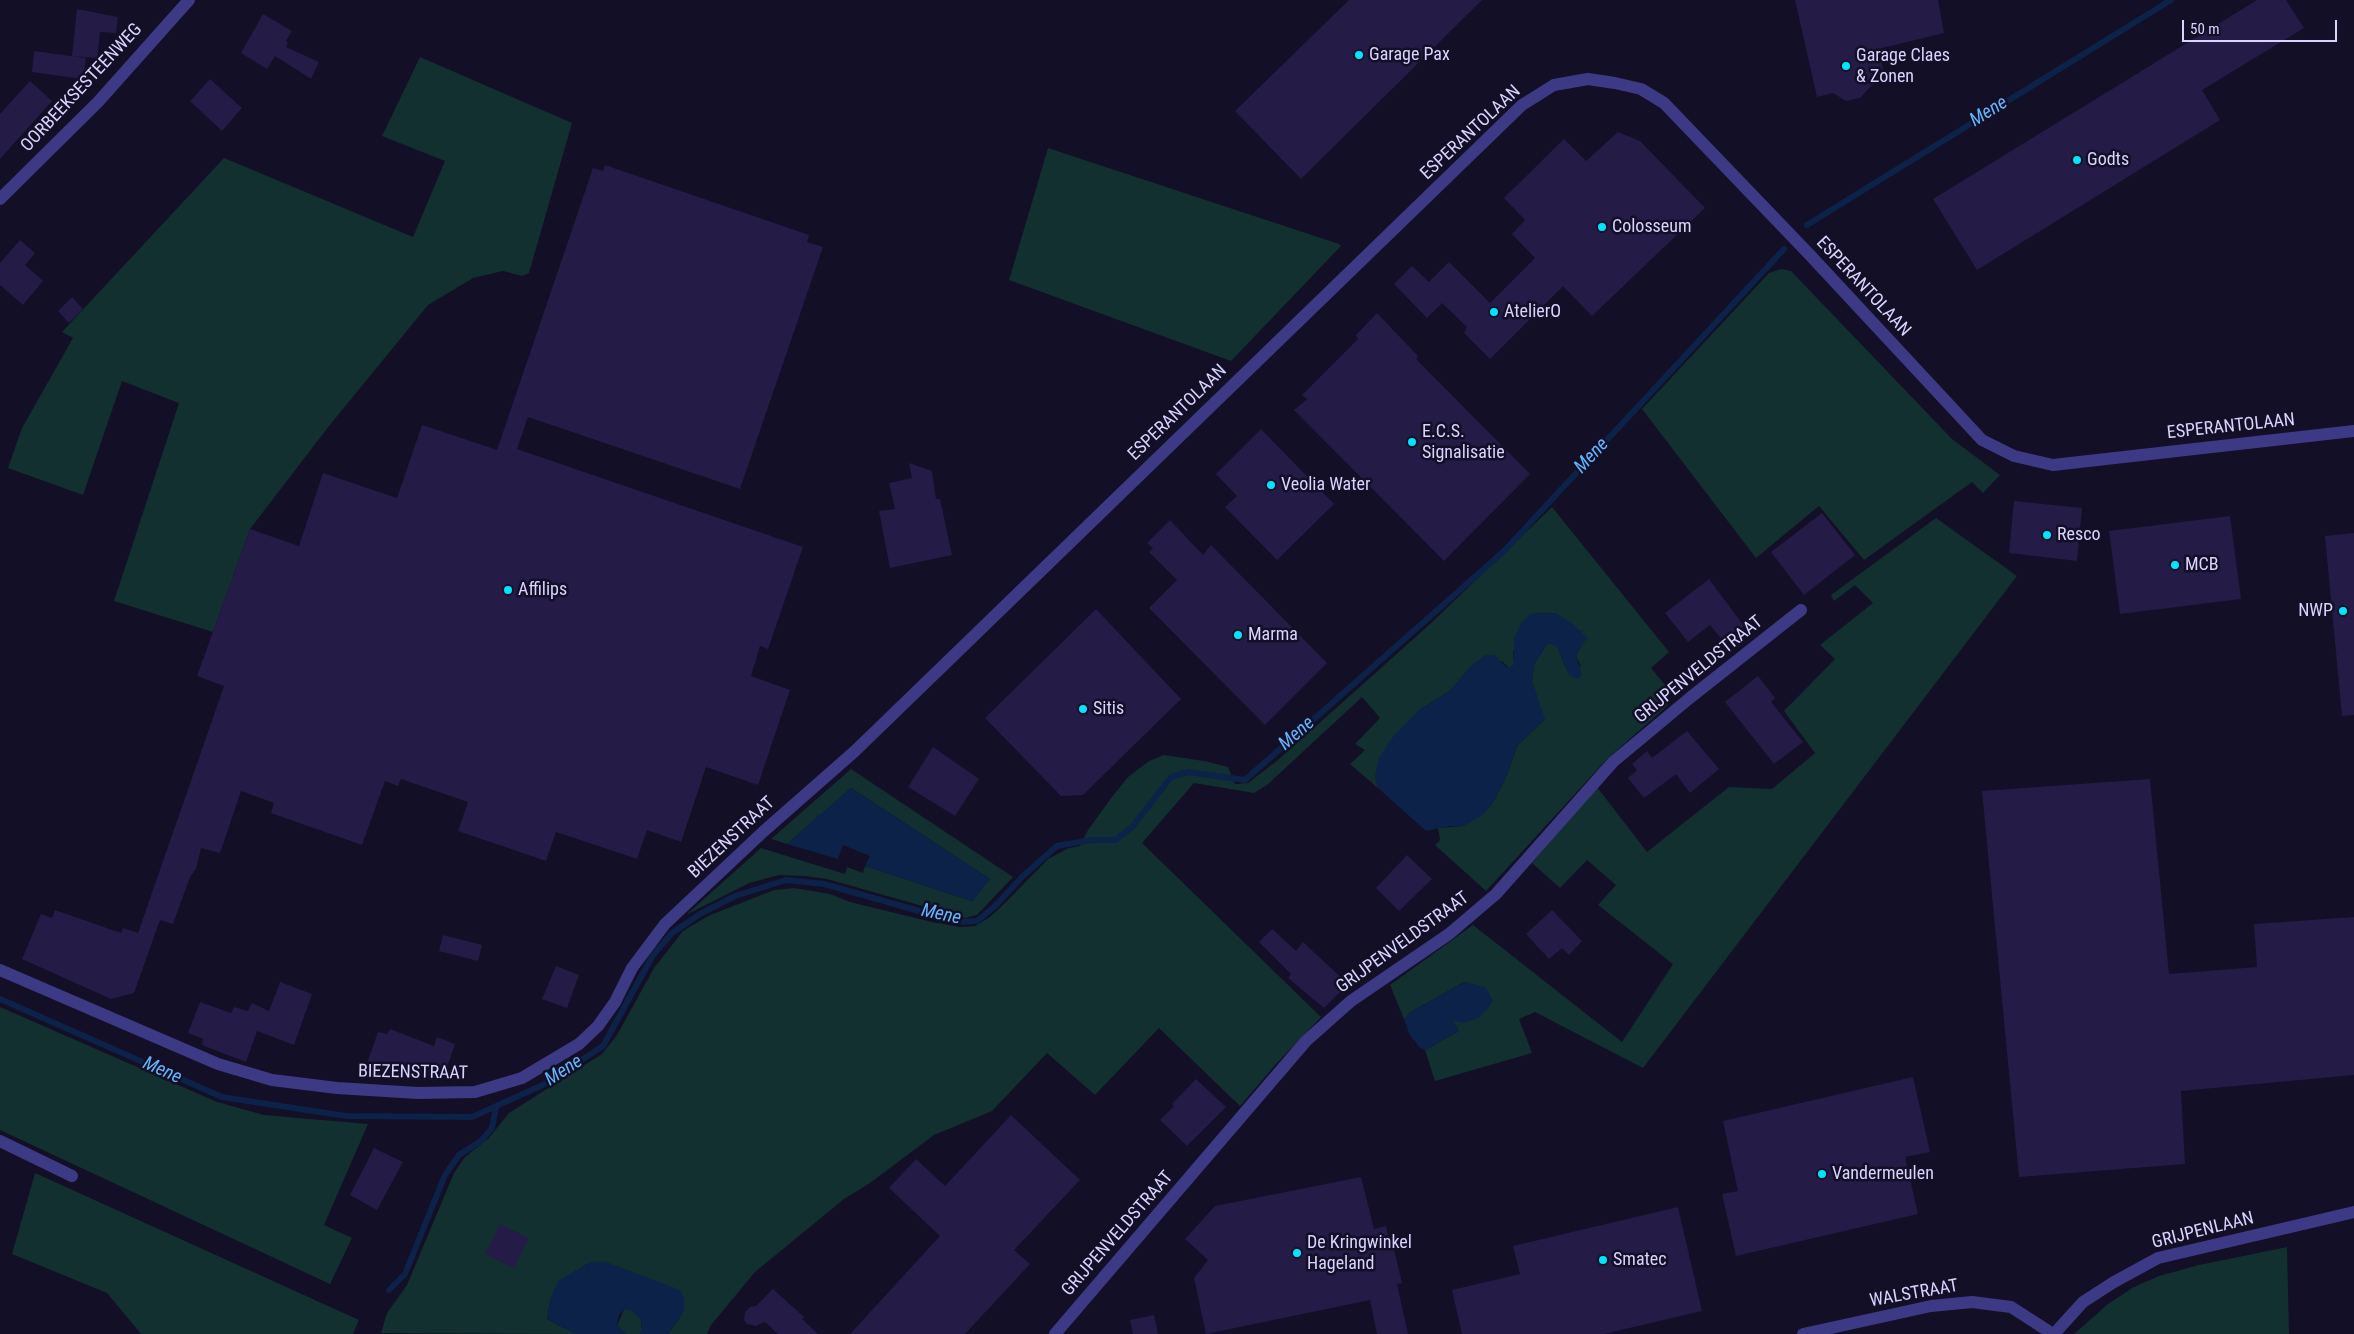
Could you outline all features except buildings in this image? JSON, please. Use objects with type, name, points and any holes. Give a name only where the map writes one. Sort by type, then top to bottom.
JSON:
[{"type":"street","name":"OORBEEKSESTEENWEG","points":[[0,199],[98,102],[189,0]]},
{"type":"street","name":"ESPERANTOLAAN","points":[[856,751],[1515,112],[1554,85],[1588,79],[1615,83],[1641,89],[1664,103],[1809,254],[1982,440],[2014,456],[2053,465],[2354,431]]},
{"type":"street","name":"GRIJPENVELDSTRAAT","points":[[1055,1334],[1306,1041],[1351,1001],[1449,934],[1496,894],[1613,762],[1691,697],[1801,610]]},
{"type":"street","name":"BIEZENSTRAAT","points":[[0,970],[218,1064],[272,1080],[346,1089],[418,1093],[475,1092],[522,1078],[579,1044],[598,1026],[615,1002],[632,968],[665,924],[764,831],[856,751]]},
{"type":"street","points":[[0,1141],[72,1176]]},
{"type":"street","name":"GRIJPENLAAN","points":[[2054,1334],[2083,1302],[2114,1282],[2158,1258],[2354,1212]]},
{"type":"street","name":"WALSTRAAT","points":[[1803,1334],[1930,1306],[1972,1302],[2011,1307],[2054,1334]]},
{"type":"green space","points":[[420,57],[572,123],[529,273],[522,276],[503,271],[473,278],[428,305],[329,426],[250,529],[213,632],[114,601],[179,403],[122,381],[83,495],[8,468],[22,428],[73,338],[62,332],[224,158],[413,237],[445,161],[382,136]]},
{"type":"green space","points":[[1048,148],[1341,246],[1231,361],[1009,280]]},
{"type":"green space","points":[[1781,269],[1791,271],[1952,439],[2000,475],[1983,493],[1972,482],[1864,560],[1819,506],[1756,558],[1642,409],[1769,273]]},
{"type":"green space","points":[[1552,507],[1669,652],[1651,668],[1665,685],[1667,706],[1607,759],[1486,891],[1435,845],[1440,840],[1438,828],[1463,826],[1492,804],[1507,775],[1517,746],[1544,720],[1532,681],[1534,664],[1548,643],[1557,646],[1565,666],[1581,666],[1576,656],[1582,644],[1556,613],[1530,614],[1513,652],[1514,665],[1509,668],[1502,661],[1472,665],[1451,690],[1419,710],[1375,776],[1379,789],[1350,764],[1365,750],[1355,744],[1380,718],[1362,697],[1267,785],[1254,793],[1194,783],[1142,843],[1321,1017],[1276,1064],[1240,1106],[1159,1028],[1095,1095],[1047,1053],[992,1111],[934,1135],[870,1183],[844,1199],[755,1272],[711,1325],[707,1334],[668,1334],[684,1311],[591,1262],[559,1281],[551,1297],[547,1319],[576,1334],[381,1333],[387,1313],[407,1285],[454,1173],[465,1157],[489,1138],[509,1113],[602,1054],[617,1035],[654,968],[683,931],[708,916],[774,890],[794,888],[830,894],[850,902],[932,922],[960,927],[975,926],[990,917],[1048,859],[1069,848],[1080,846],[1088,830],[1128,777],[1149,761],[1164,755],[1204,761],[1228,767],[1235,784],[1248,783],[1278,760],[1429,625]]},
{"type":"green space","points":[[1936,518],[2017,576],[1643,1068],[1535,1012],[1519,1019],[1532,1053],[1435,1081],[1425,1050],[1459,1031],[1453,1021],[1485,988],[1464,982],[1411,1012],[1404,1019],[1390,985],[1473,925],[1622,1042],[1673,964],[1598,905],[1616,885],[1587,860],[1560,888],[1532,863],[1597,787],[1647,852],[1729,787],[1772,789],[1815,753],[1784,711],[1835,659],[1820,645],[1873,603],[1855,585],[1834,601],[1831,595]]},
{"type":"green space","points":[[851,769],[1013,877],[977,915],[965,918],[827,879],[779,875],[749,883],[686,915],[761,848],[845,874],[847,867],[863,873],[865,866],[972,901],[990,879],[851,788],[787,844],[771,839]]},
{"type":"green space","points":[[0,1007],[217,1102],[264,1115],[368,1124],[324,1225],[352,1238],[330,1284],[0,1130]]},
{"type":"green space","points":[[35,1173],[359,1320],[353,1334],[141,1334],[107,1293],[12,1254]]},
{"type":"green space","points":[[2287,1247],[2289,1334],[2074,1334],[2108,1304],[2134,1287],[2159,1276],[2199,1265]]},
{"type":"green space","points":[[624,1309],[633,1310],[641,1320],[642,1331],[640,1334],[626,1334],[617,1326]]},
{"type":"water","points":[[1556,613],[1572,623],[1588,638],[1582,644],[1576,656],[1582,675],[1578,679],[1569,675],[1557,646],[1548,643],[1534,664],[1532,681],[1545,719],[1517,746],[1507,775],[1492,804],[1482,816],[1463,826],[1450,826],[1426,831],[1379,789],[1375,776],[1379,758],[1392,738],[1419,710],[1451,690],[1472,665],[1486,655],[1494,655],[1508,668],[1514,665],[1514,638],[1522,622],[1530,614]]},
{"type":"water","points":[[851,788],[990,879],[972,901],[865,866],[870,856],[843,845],[838,859],[787,844]]},
{"type":"water","points":[[1464,982],[1486,988],[1493,1001],[1479,1018],[1463,1023],[1453,1021],[1459,1031],[1425,1050],[1420,1048],[1409,1034],[1404,1019],[1411,1012]]},
{"type":"water","points":[[591,1262],[606,1262],[680,1290],[684,1298],[684,1311],[668,1334],[640,1334],[642,1331],[641,1320],[633,1311],[624,1309],[619,1315],[617,1325],[626,1334],[576,1334],[547,1319],[551,1297],[558,1281]]},
{"type":"waterway","name":"Mene","points":[[1807,225],[2171,0]]},
{"type":"waterway","name":"Mene","points":[[0,999],[222,1097],[346,1116],[472,1117],[545,1084],[603,1046],[653,955],[672,933],[700,914],[735,896],[786,880],[824,884],[958,922],[977,921],[1057,846],[1090,840],[1116,840],[1132,827],[1171,777],[1188,772],[1245,780],[1504,551],[1784,249]]},
{"type":"waterway","points":[[389,1290],[405,1274],[445,1175],[459,1155],[481,1141],[492,1128],[496,1107]]},
{"type":"place","name":"Garage Pax","points":[[1359,55]]},
{"type":"place","name":"Garage Claes & Zonen","points":[[1846,66]]},
{"type":"place","name":"Godts","points":[[2077,160]]},
{"type":"place","name":"Colosseum","points":[[1602,227]]},
{"type":"place","name":"AtelierO","points":[[1494,312]]},
{"type":"place","name":"E.C.S. Signalisatie","points":[[1412,442]]},
{"type":"place","name":"Veolia Water","points":[[1271,485]]},
{"type":"place","name":"Resco","points":[[2047,535]]},
{"type":"place","name":"MCB","points":[[2175,565]]},
{"type":"place","name":"Affilips","points":[[508,590]]},
{"type":"place","name":"NWP","points":[[2343,611]]},
{"type":"place","name":"Marma","points":[[1238,635]]},
{"type":"place","name":"Sitis","points":[[1083,709]]},
{"type":"place","name":"Vandermeulen","points":[[1822,1174]]},
{"type":"place","name":"De Kringwinkel Hageland","points":[[1297,1253]]},
{"type":"place","name":"Smatec","points":[[1603,1260]]}]
